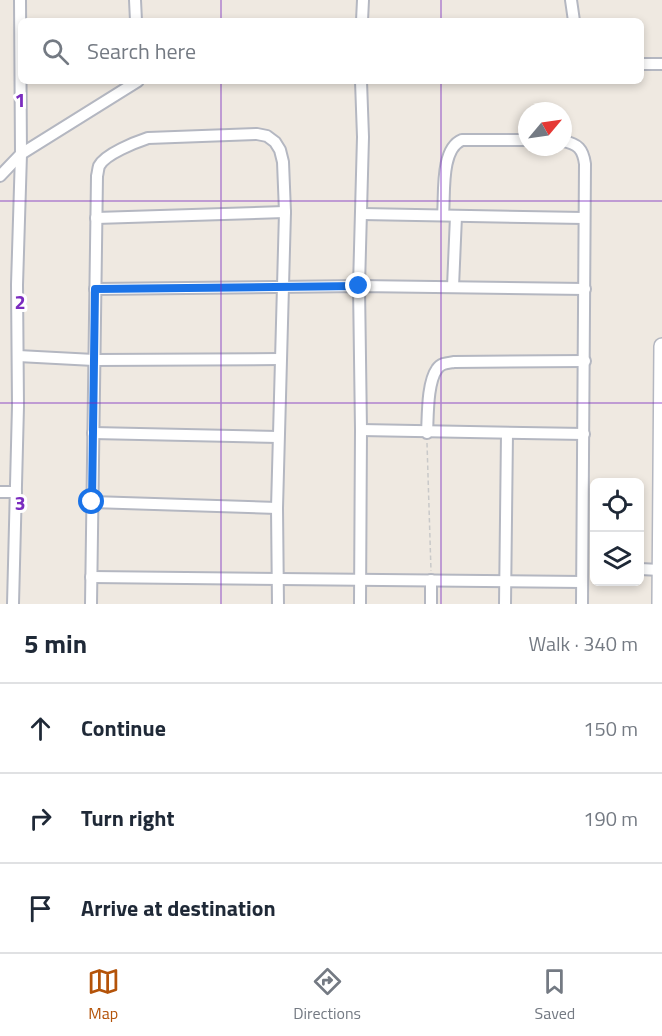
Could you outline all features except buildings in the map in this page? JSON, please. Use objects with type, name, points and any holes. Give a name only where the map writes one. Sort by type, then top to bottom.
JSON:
[{"type":"street","points":[[20,0],[20,18]]},
{"type":"street","points":[[135,0],[136,18]]},
{"type":"street","points":[[362,18],[363,0]]},
{"type":"street","points":[[571,0],[574,18]]},
{"type":"street","points":[[644,64],[662,64]]},
{"type":"street","points":[[13,604],[21,84]]},
{"type":"street","points":[[0,176],[21,154],[133,84]]},
{"type":"street","points":[[360,604],[359,286],[363,137],[361,84]]},
{"type":"street","points":[[91,604],[96,219],[97,176],[100,164],[109,156],[134,142],[148,138],[257,134],[267,136],[280,150],[283,162],[285,212],[278,437],[278,604]]},
{"type":"street","points":[[443,215],[447,155],[457,142],[462,140],[518,140]]},
{"type":"street","points":[[572,143],[583,154],[585,361],[582,604]]},
{"type":"street","points":[[96,219],[285,212]]},
{"type":"street","points":[[362,214],[584,218]]},
{"type":"street","points":[[453,287],[456,216]]},
{"type":"street","points":[[95,289],[359,286],[585,289]]},
{"type":"street","points":[[660,604],[662,346]]},
{"type":"street","points":[[18,356],[94,360],[280,359]]},
{"type":"street","points":[[427,433],[433,377],[437,368],[443,364],[585,361]]},
{"type":"street","points":[[361,430],[427,433],[584,434]]},
{"type":"street","points":[[93,433],[278,437]]},
{"type":"street","points":[[505,604],[507,433]]},
{"type":"street","points":[[0,492],[16,492]]},
{"type":"street","points":[[92,502],[277,508]]},
{"type":"street","points":[[583,568],[590,568]]},
{"type":"street","points":[[644,569],[660,570]]},
{"type":"street","points":[[91,577],[582,582]]},
{"type":"street","points":[[431,580],[431,604]]},
{"type":"path","points":[[427,433],[431,580]]},
{"type":"route","points":[[92,502],[95,289],[359,286]]}]
